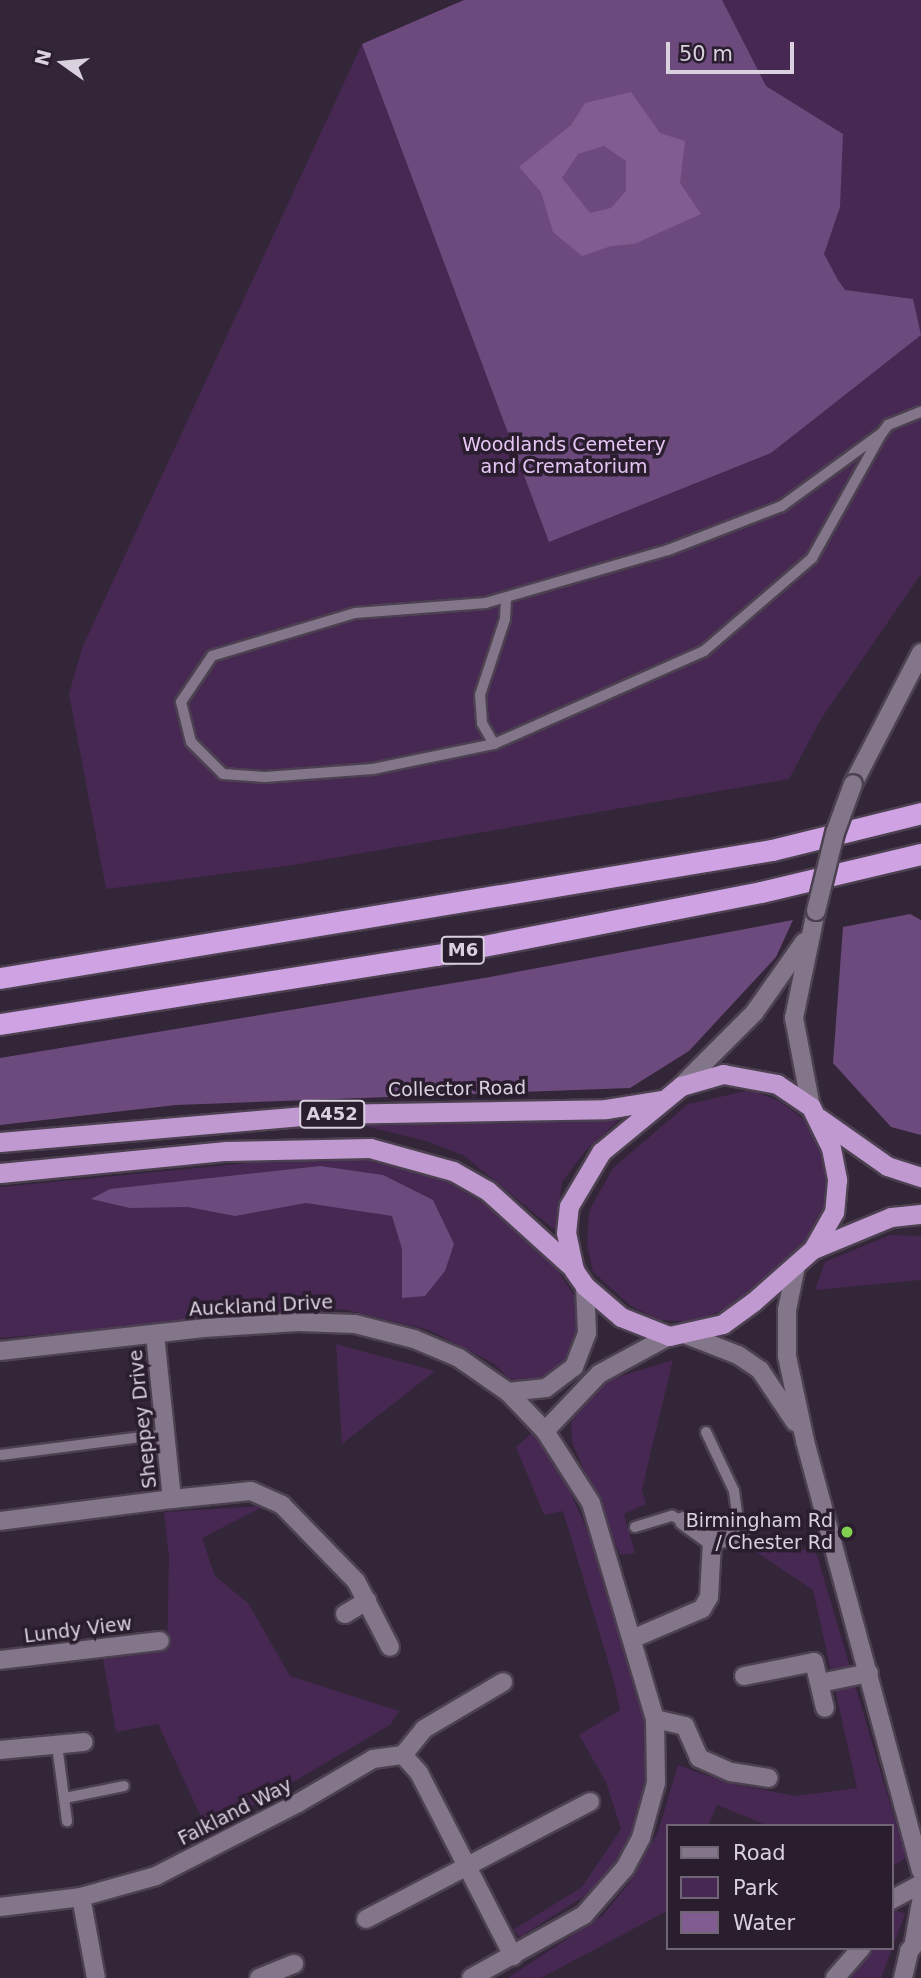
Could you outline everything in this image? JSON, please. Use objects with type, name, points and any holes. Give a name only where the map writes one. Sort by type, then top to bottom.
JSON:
[{"type":"highway","points":[[0,978],[772,850],[921,813]]},
{"type":"highway","name":"M6","points":[[0,1024],[437,956],[761,892],[921,854]]},
{"type":"highway","points":[[580,1278],[566,1233],[569,1206],[582,1180],[601,1152],[681,1086],[723,1074],[750,1076],[777,1084],[887,1166],[921,1177]]},
{"type":"highway","name":"Collector Road","points":[[0,1142],[328,1114],[606,1109],[664,1100]]},
{"type":"highway","points":[[678,1336],[723,1324],[796,1266],[813,1249],[834,1212],[837,1180],[815,1112]]},
{"type":"highway","name":"A452","points":[[0,1173],[226,1151],[370,1148],[453,1171],[488,1191],[621,1317],[678,1336]]},
{"type":"highway","points":[[813,1249],[891,1217],[921,1214]]},
{"type":"street","points":[[815,1112],[794,1018],[808,936],[835,832],[853,784],[921,653]]},
{"type":"street","points":[[681,1086],[754,1013],[808,936]]},
{"type":"street","points":[[796,1266],[787,1310],[787,1356],[805,1441],[918,1846],[921,1871]]},
{"type":"street","points":[[508,1392],[545,1388],[574,1367],[587,1333],[580,1278]]},
{"type":"street","name":"Auckland Drive","points":[[0,1351],[298,1322],[355,1324],[440,1348],[508,1392],[545,1431],[591,1503],[655,1719],[656,1783],[641,1838],[625,1868],[584,1915],[471,1978]]},
{"type":"street","name":"Sheppey Drive","points":[[155,1334],[172,1499]]},
{"type":"street","points":[[545,1431],[599,1374],[678,1336],[738,1356],[760,1370],[805,1441]]},
{"type":"street","name":"Sheppey Drive","points":[[0,1521],[251,1491],[271,1497],[321,1542],[356,1581],[390,1647]]},
{"type":"street","points":[[684,1521],[712,1541],[740,1534]]},
{"type":"street","points":[[632,1639],[702,1609],[711,1586],[712,1541]]},
{"type":"street","points":[[345,1614],[367,1601]]},
{"type":"street","name":"Lundy View","points":[[0,1660],[160,1641]]},
{"type":"street","points":[[744,1676],[814,1662],[825,1708]]},
{"type":"street","points":[[820,1684],[869,1673]]},
{"type":"street","points":[[503,1682],[424,1728],[402,1755],[419,1773],[513,1956]]},
{"type":"street","points":[[655,1719],[685,1726],[699,1758],[731,1772],[769,1778]]},
{"type":"street","points":[[0,1750],[84,1742]]},
{"type":"street","name":"Falkland Way","points":[[0,1907],[81,1897],[156,1876],[299,1803],[373,1759],[402,1755]]},
{"type":"street","points":[[366,1919],[590,1802]]},
{"type":"street","points":[[893,1899],[921,1884]]},
{"type":"street","points":[[81,1897],[96,1978]]},
{"type":"street","points":[[894,1978],[904,1970],[918,1939],[921,1902]]},
{"type":"street","points":[[835,1978],[858,1950]]},
{"type":"street","points":[[259,1978],[294,1964]]},
{"type":"lane","points":[[881,433],[782,506],[668,550],[486,603],[455,602],[417,612],[355,613],[212,656],[181,702],[191,742],[223,774],[265,777],[373,769],[494,744],[704,651],[812,558],[881,433],[888,425],[921,410]]},
{"type":"lane","points":[[494,744],[482,723],[480,695],[505,619],[506,598]]},
{"type":"lane","points":[[706,1432],[734,1491],[740,1534]]},
{"type":"lane","points":[[1,1455],[165,1434]]},
{"type":"lane","points":[[635,1527],[672,1516],[684,1521]]},
{"type":"lane","points":[[57,1745],[67,1821]]},
{"type":"lane","points":[[65,1798],[124,1786]]},
{"type":"green space","name":"Woodlands Cemetery and Crematorium","points":[[464,0],[921,0],[921,574],[821,719],[789,779],[293,865],[106,889],[69,694],[82,648],[362,44]]},
{"type":"green space","points":[[464,0],[722,0],[766,86],[843,134],[840,207],[824,254],[838,280],[845,290],[913,299],[921,335],[771,453],[549,542],[362,44]]},
{"type":"green space","points":[[910,914],[921,920],[921,1135],[891,1127],[833,1063],[843,927]]},
{"type":"green space","points":[[793,920],[776,957],[689,1051],[630,1088],[176,1105],[0,1125],[0,1058],[490,977]]},
{"type":"green space","points":[[751,1090],[779,1101],[813,1126],[828,1171],[825,1209],[814,1236],[726,1309],[693,1322],[659,1320],[631,1306],[593,1272],[587,1244],[589,1211],[613,1168],[688,1104]]},
{"type":"green space","points":[[620,1119],[586,1150],[562,1182],[555,1230],[463,1155],[426,1141],[357,1124]]},
{"type":"green space","points":[[332,1155],[372,1160],[446,1181],[509,1219],[546,1253],[575,1297],[581,1320],[571,1356],[561,1369],[529,1384],[510,1379],[493,1363],[429,1330],[343,1309],[0,1338],[0,1187]]},
{"type":"green space","points":[[320,1166],[383,1175],[433,1200],[454,1244],[445,1271],[425,1296],[402,1298],[402,1249],[392,1216],[306,1203],[235,1216],[188,1207],[130,1208],[91,1199],[110,1189]]},
{"type":"green space","points":[[890,1235],[921,1236],[921,1280],[815,1290],[825,1262]]},
{"type":"green space","points":[[336,1344],[435,1371],[342,1444]]},
{"type":"green space","points":[[673,1360],[642,1489],[646,1504],[624,1514],[635,1553],[620,1555],[572,1442],[571,1423],[582,1403],[608,1380]]},
{"type":"green space","points":[[533,1432],[557,1463],[598,1554],[645,1709],[651,1745],[647,1787],[626,1852],[597,1888],[520,1937],[513,1930],[582,1887],[621,1829],[606,1782],[579,1735],[620,1710],[613,1678],[563,1511],[544,1515],[516,1447]]},
{"type":"green space","points":[[264,1506],[202,1538],[215,1576],[248,1603],[290,1676],[399,1711],[390,1725],[208,1832],[158,1724],[116,1732],[103,1659],[167,1651],[169,1557],[164,1512]]},
{"type":"green space","points":[[747,1546],[811,1550],[817,1555],[906,1858],[893,1866],[893,1824],[764,1824],[717,1805],[709,1824],[666,1824],[666,1912],[541,1978],[508,1978],[603,1915],[630,1882],[658,1832],[678,1765],[728,1783],[795,1796],[857,1788],[813,1590]]},
{"type":"green space","points":[[893,1909],[905,1914],[893,1946]]},
{"type":"green space","points":[[866,1950],[892,1950],[881,1978],[845,1978]]},
{"type":"water","points":[[631,92],[660,133],[685,141],[680,183],[701,214],[634,244],[611,246],[582,256],[553,232],[541,192],[519,167],[571,125],[585,103]],"holes":[[[604,146],[626,161],[626,191],[611,208],[590,213],[562,178],[578,154]]]},
{"type":"place","name":"Birmingham Rd / Chester Rd","points":[[847,1532]]}]
